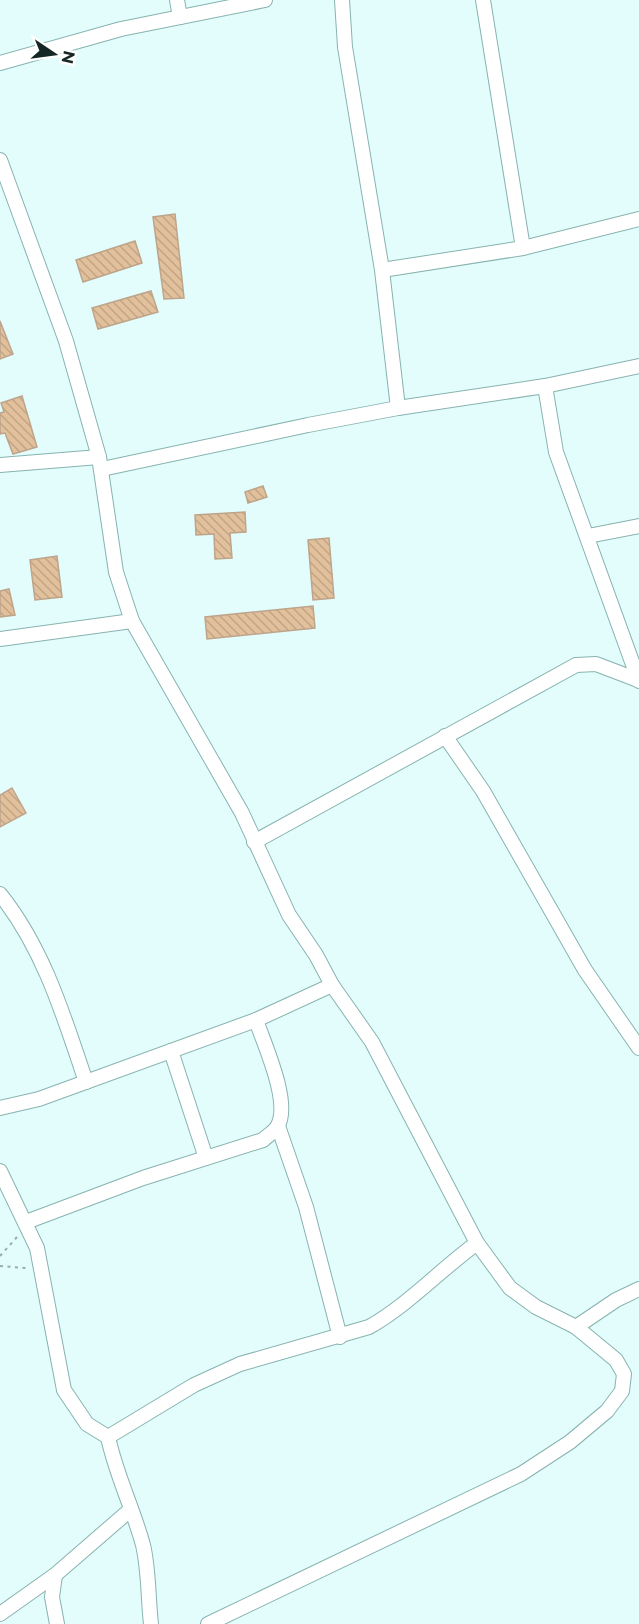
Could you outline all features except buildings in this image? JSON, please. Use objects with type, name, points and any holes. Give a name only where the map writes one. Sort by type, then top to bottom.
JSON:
[{"type":"street","points":[[177,0],[180,17]]},
{"type":"street","points":[[0,63],[121,29],[265,0]]},
{"type":"street","points":[[342,0],[345,47],[382,270],[398,408]]},
{"type":"street","points":[[483,0],[523,248]]},
{"type":"street","points":[[0,160],[66,341],[101,464],[116,572],[132,621],[226,786],[289,915],[332,985],[372,1042],[477,1243],[510,1288],[536,1307],[576,1327],[616,1360],[624,1374],[622,1390],[607,1411],[570,1442],[521,1474],[208,1624]]},
{"type":"street","points":[[382,270],[523,248],[639,219]]},
{"type":"street","points":[[0,465],[101,464],[398,408],[545,386],[639,366]]},
{"type":"street","points":[[545,386],[547,410],[556,453],[639,681]]},
{"type":"street","points":[[588,536],[639,526]]},
{"type":"street","points":[[0,639],[132,621]]},
{"type":"street","points":[[254,842],[576,665],[596,664],[639,681]]},
{"type":"street","points":[[445,736],[483,791],[585,970],[639,1048]]},
{"type":"street","points":[[0,894],[35,950],[60,1002],[86,1082]]},
{"type":"street","points":[[0,1108],[39,1099],[256,1020],[332,985]]},
{"type":"street","points":[[256,1020],[280,1094],[281,1111],[278,1126],[306,1207],[340,1337]]},
{"type":"street","points":[[171,1051],[206,1158]]},
{"type":"street","points":[[27,1225],[143,1178],[263,1140],[278,1126]]},
{"type":"street","points":[[0,1171],[37,1248],[64,1390],[74,1408],[87,1424],[108,1437],[114,1465],[142,1543],[147,1566],[151,1624]]},
{"type":"street","points":[[108,1437],[194,1385],[240,1364],[340,1337],[386,1318],[444,1267],[477,1243]]},
{"type":"street","points":[[576,1327],[616,1300],[639,1289]]},
{"type":"street","points":[[0,1614],[56,1575],[130,1509]]},
{"type":"street","points":[[56,1575],[52,1597],[57,1624]]},
{"type":"path","points":[[0,1256],[27,1225]]},
{"type":"path","points":[[0,1266],[41,1269]]}]
